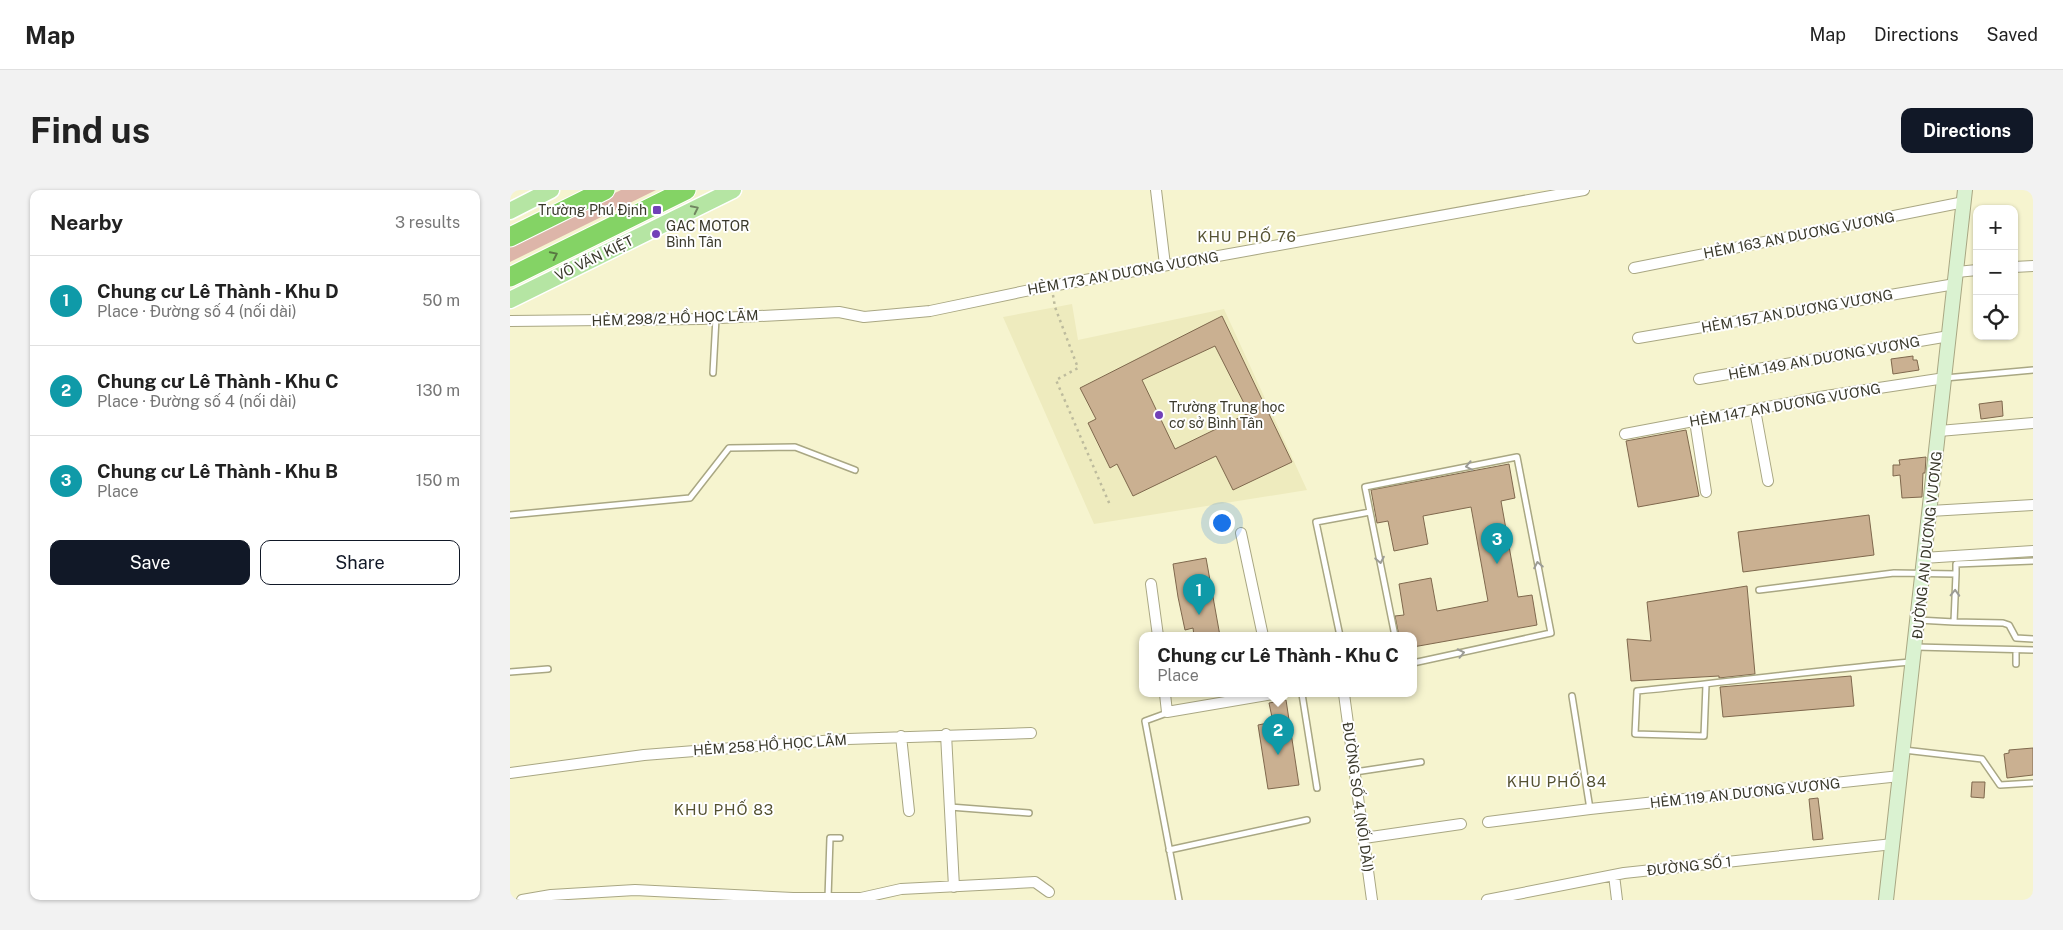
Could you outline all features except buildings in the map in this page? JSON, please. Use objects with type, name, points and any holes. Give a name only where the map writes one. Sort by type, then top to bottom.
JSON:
[{"type":"highway","points":[[510,237],[605,190]]},
{"type":"highway","name":"VÕ VĂN KIỆT","points":[[510,276],[686,190]]},
{"type":"main road","points":[[510,211],[551,190]]},
{"type":"main road","name":"VÕ VĂN KIỆT","points":[[510,300],[732,190]]},
{"type":"main road","name":"ĐƯỜNG AN DƯƠNG VƯƠNG","points":[[1886,900],[1965,196]]},
{"type":"street","points":[[1156,190],[1165,265]]},
{"type":"street","name":"HẺM 173 AN DƯƠNG VƯƠNG","points":[[840,312],[864,317],[930,311],[1165,265],[1584,190]]},
{"type":"street","name":"HẺM 163 AN DƯƠNG VƯƠNG","points":[[1634,268],[1965,196]]},
{"type":"street","points":[[2018,267],[2033,266]]},
{"type":"street","name":"HẺM 157 AN DƯƠNG VƯƠNG","points":[[1638,338],[1956,278],[1973,272]]},
{"type":"street","name":"HẺM 298/2 HỒ HỌC LÃM","points":[[510,321],[716,318],[840,312]]},
{"type":"street","name":"HẺM 149 AN DƯƠNG VƯƠNG","points":[[1699,379],[1949,336]]},
{"type":"street","name":"HẺM 147 AN DƯƠNG VƯƠNG","points":[[1625,434],[1945,378]]},
{"type":"street","points":[[1755,410],[1768,481]]},
{"type":"street","points":[[1695,421],[1706,492]]},
{"type":"street","points":[[1939,431],[2033,423]]},
{"type":"street","points":[[1930,511],[2033,505]]},
{"type":"street","points":[[1241,533],[1262,632]]},
{"type":"street","points":[[1923,558],[2033,551]]},
{"type":"street","points":[[1151,584],[1157,632]]},
{"type":"street","points":[[1165,697],[1167,712],[1255,697]]},
{"type":"street","name":"ĐƯỜNG SỐ 4 (NỐI DÀI)","points":[[1344,697],[1372,900]]},
{"type":"street","name":"HẺM 258 HỒ HỌC LÃM","points":[[510,774],[644,755],[901,736],[1030,733]]},
{"type":"street","points":[[946,734],[954,887]]},
{"type":"street","points":[[901,736],[909,811]]},
{"type":"street","name":"HẺM 119 AN DƯƠNG VƯƠNG","points":[[1488,822],[1590,809],[1900,776]]},
{"type":"street","points":[[1364,838],[1461,824]]},
{"type":"street","name":"ĐƯỜNG SỐ 1","points":[[1487,900],[1614,875],[1893,844]]},
{"type":"street","points":[[1614,875],[1618,900]]},
{"type":"street","points":[[522,900],[635,890],[861,898],[901,889],[1035,882],[1049,892]]},
{"type":"lane","points":[[713,373],[716,318]]},
{"type":"lane","points":[[1945,378],[2033,370]]},
{"type":"lane","points":[[510,516],[690,498],[729,448],[795,446],[855,470]]},
{"type":"lane","points":[[1394,632],[1365,487],[1517,457],[1551,634],[1417,662]]},
{"type":"lane","points":[[1339,632],[1316,522],[1370,512]]},
{"type":"lane","points":[[1954,622],[1956,564],[2033,561]]},
{"type":"lane","points":[[1759,590],[1894,573],[1956,574]]},
{"type":"lane","points":[[1917,620],[2003,623],[2009,624],[2016,638],[2033,639]]},
{"type":"lane","points":[[1915,647],[2033,650]]},
{"type":"lane","points":[[2016,650],[2016,664]]},
{"type":"lane","points":[[1706,684],[1704,736],[1635,734],[1637,691],[1914,662]]},
{"type":"lane","points":[[510,672],[548,668]]},
{"type":"lane","points":[[1572,696],[1590,809]]},
{"type":"lane","points":[[1302,697],[1317,788]]},
{"type":"lane","points":[[1167,712],[1145,721],[1179,900]]},
{"type":"lane","points":[[1904,750],[1982,759],[2000,785],[2033,783]]},
{"type":"lane","points":[[1355,772],[1421,762]]},
{"type":"lane","points":[[950,807],[1029,813]]},
{"type":"lane","points":[[1169,850],[1307,820]]},
{"type":"lane","points":[[828,898],[830,838],[840,838]]},
{"type":"path","points":[[1052,286],[1056,307],[1078,368],[1056,380],[1110,505]]},
{"type":"shaded area","points":[[621,190],[656,190],[510,262],[510,245]]},
{"type":"shaded area","name":"Trường Trung học cơ sở Bình Tân","points":[[1072,304],[1078,340],[1224,309],[1307,490],[1094,524],[1003,317]]},
{"type":"place","name":"Trường Phú Định","points":[[657,210]]},
{"type":"place","name":"GAC MOTOR Bình Tân","points":[[656,234]]},
{"type":"place","name":"Trường Trung học cơ sở Bình Tân","points":[[1159,415]]},
{"type":"place","name":"Chung cư Lê Thành - Khu B","points":[[1497,564]]},
{"type":"place","name":"Chung cư Lê Thành - Khu D","points":[[1199,615]]},
{"type":"place","name":"Chung cư Lê Thành - Khu C","points":[[1278,755]]},
{"type":"district","name":"KHU PHỐ 76","points":[[1247,236]]},
{"type":"district","name":"KHU PHỐ 84","points":[[1557,781]]},
{"type":"district","name":"KHU PHỐ 83","points":[[724,809]]}]
